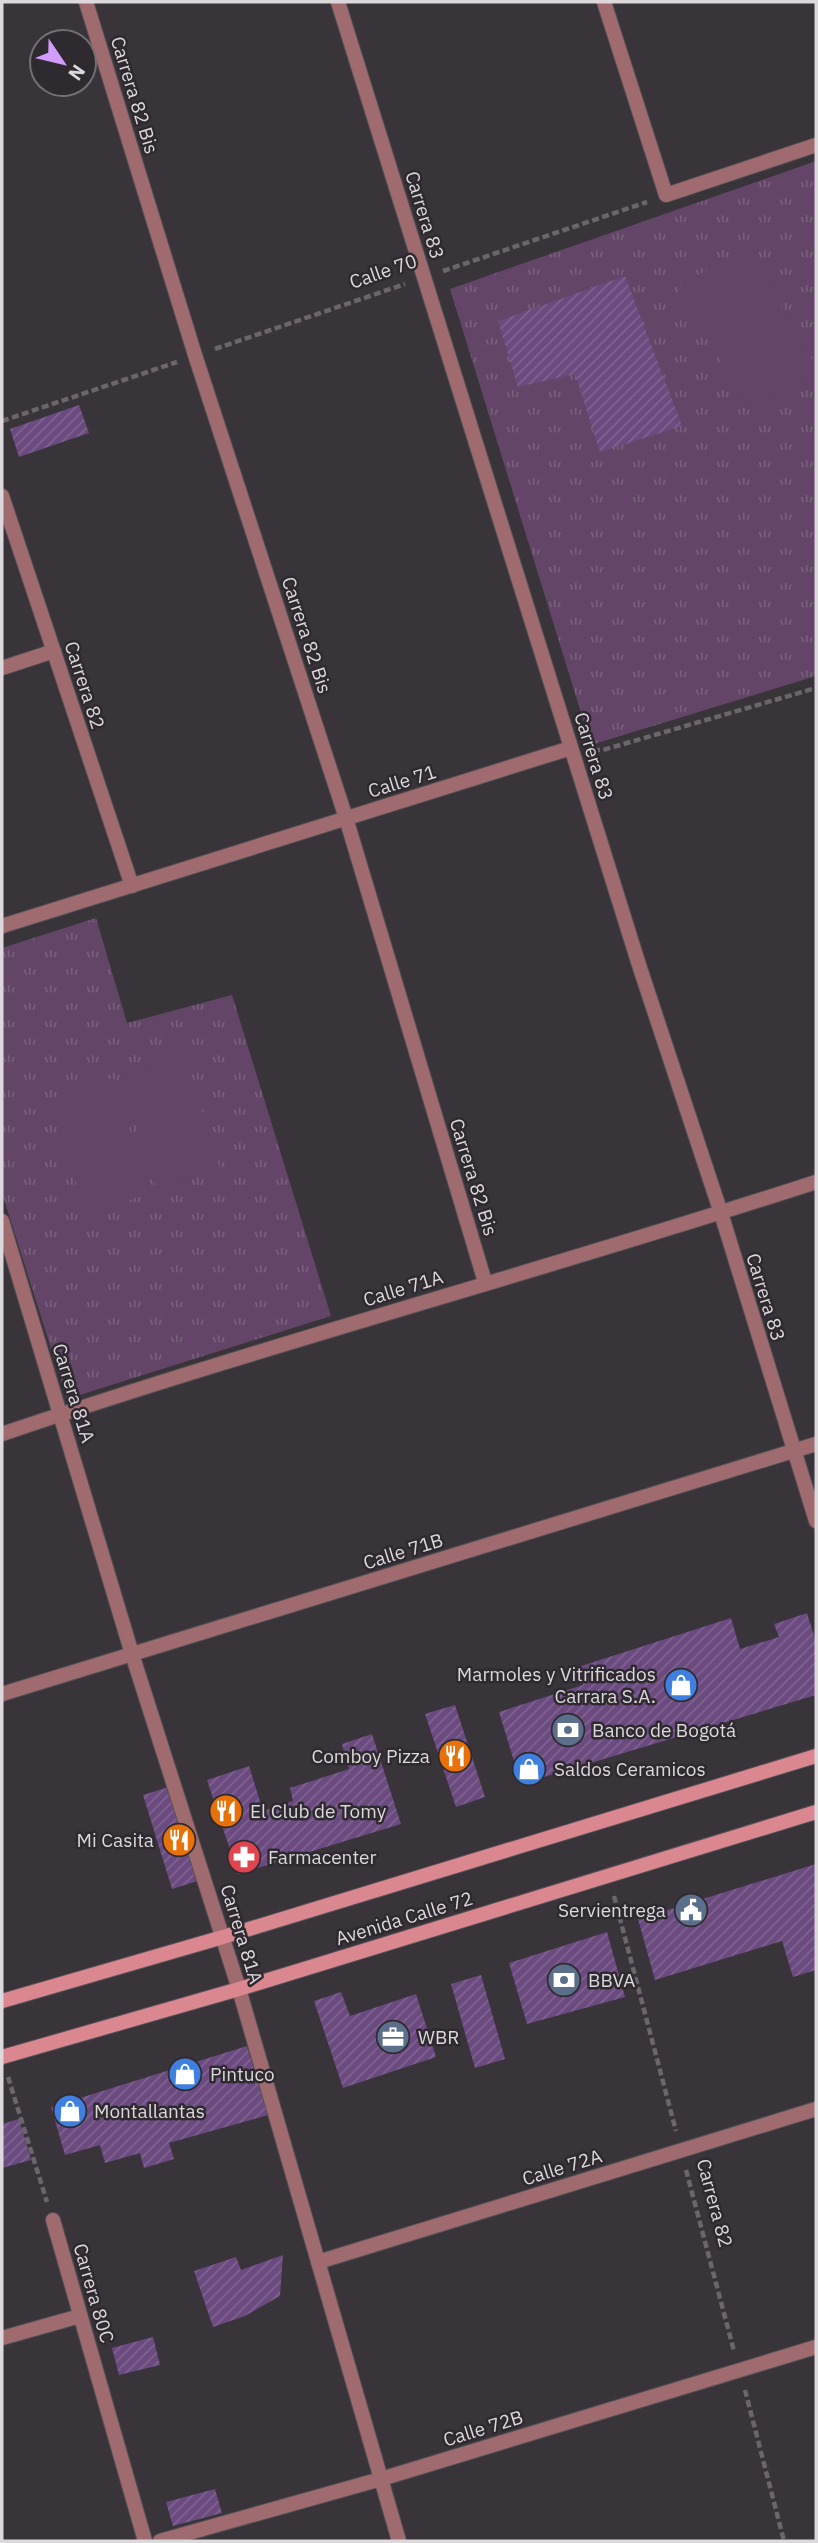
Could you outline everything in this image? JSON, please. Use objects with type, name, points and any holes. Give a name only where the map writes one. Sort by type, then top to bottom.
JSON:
[{"type":"main road","name":"Avenida Calle 72","points":[[2,2001],[223,1937],[816,1756]]},
{"type":"main road","name":"Avenida Calle 72","points":[[2,2057],[239,1989],[816,1812]]},
{"type":"street","name":"Carrera 82 Bis","points":[[86,2],[195,355],[346,818],[485,1282]]},
{"type":"street","name":"Carrera 83","points":[[338,2],[816,1521]]},
{"type":"street","points":[[604,2],[666,195],[816,145]]},
{"type":"street","name":"Carrera 82","points":[[2,496],[132,886]]},
{"type":"street","points":[[2,668],[54,651]]},
{"type":"street","name":"Calle 71","points":[[2,926],[571,748]]},
{"type":"street","name":"Calle 71A","points":[[2,1434],[485,1282],[721,1213],[816,1182]]},
{"type":"street","name":"Carrera 81A","points":[[2,1221],[132,1654],[239,1989],[399,2541]]},
{"type":"street","name":"Calle 71B","points":[[2,1694],[816,1444]]},
{"type":"street","name":"Calle 72A","points":[[318,2262],[816,2109]]},
{"type":"street","name":"Carrera 80C","points":[[53,2220],[145,2541]]},
{"type":"street","points":[[2,2338],[80,2316]]},
{"type":"street","name":"Calle 72B","points":[[160,2541],[381,2479],[816,2347]]},
{"type":"path","name":"Calle 70","points":[[2,421],[666,195]]},
{"type":"path","points":[[571,748],[603,750],[816,688]]},
{"type":"path","name":"Carrera 82","points":[[608,1876],[784,2541]]},
{"type":"path","points":[[2,2057],[53,2220]]},
{"type":"green space","points":[[816,161],[816,676],[591,745],[450,289]]},
{"type":"green space","points":[[747,247],[816,366],[816,372],[750,411],[677,288]]},
{"type":"green space","points":[[96,918],[127,1023],[232,995],[331,1316],[67,1399],[2,1193],[2,948]]},
{"type":"green space","points":[[184,1053],[220,1169],[157,1188],[120,1076]]},
{"type":"green space","points":[[113,1078],[150,1193],[86,1214],[50,1099]]},
{"type":"building","points":[[625,276],[682,426],[600,452],[575,374],[518,387],[498,321]]},
{"type":"building","points":[[79,405],[89,433],[19,457],[10,429]]},
{"type":"building","points":[[807,1613],[816,1642],[816,1695],[521,1784],[499,1712],[583,1685],[578,1667],[731,1618],[740,1649],[779,1637],[774,1624]]},
{"type":"building","name":"Comboy Pizza","points":[[455,1705],[485,1797],[456,1807],[425,1714]]},
{"type":"building","points":[[372,1734],[401,1824],[238,1874],[207,1780],[249,1766],[263,1811],[293,1801],[290,1788],[349,1769],[342,1744]]},
{"type":"building","points":[[172,1786],[201,1880],[172,1889],[143,1795]]},
{"type":"building","points":[[816,1864],[816,1970],[793,1977],[782,1941],[655,1980],[638,1919]]},
{"type":"building","points":[[607,1932],[625,1997],[527,2024],[509,1963]]},
{"type":"building","points":[[481,1975],[505,2059],[475,2068],[451,1984]]},
{"type":"building","name":"WBR","points":[[341,1992],[350,2016],[416,1994],[436,2057],[343,2088],[314,2001]]},
{"type":"building","points":[[247,2046],[268,2115],[169,2143],[174,2159],[144,2168],[140,2153],[105,2163],[100,2145],[65,2155],[51,2107]]},
{"type":"building","points":[[19,2119],[31,2160],[2,2168],[2,2124]]},
{"type":"building","points":[[283,2255],[280,2296],[245,2316],[213,2327],[194,2271],[236,2257],[241,2270]]},
{"type":"building","points":[[153,2337],[160,2365],[119,2375],[112,2348]]},
{"type":"building","points":[[215,2489],[222,2513],[173,2526],[166,2502]]},
{"type":"place","name":"Marmoles y Vitrificados Carrara S.A.","points":[[681,1685]]},
{"type":"place","name":"Banco de Bogotá","points":[[568,1730]]},
{"type":"place","name":"Comboy Pizza","points":[[455,1756]]},
{"type":"place","name":"Saldos Ceramicos","points":[[529,1769]]},
{"type":"place","name":"El Club de Tomy","points":[[226,1811]]},
{"type":"place","name":"Mi Casita","points":[[179,1840]]},
{"type":"place","name":"Farmacenter","points":[[244,1857]]},
{"type":"place","name":"Servientrega","points":[[691,1910]]},
{"type":"place","name":"BBVA","points":[[564,1980]]},
{"type":"place","name":"WBR","points":[[393,2037]]},
{"type":"place","name":"Pintuco","points":[[185,2074]]},
{"type":"place","name":"Montallantas","points":[[70,2111]]}]
